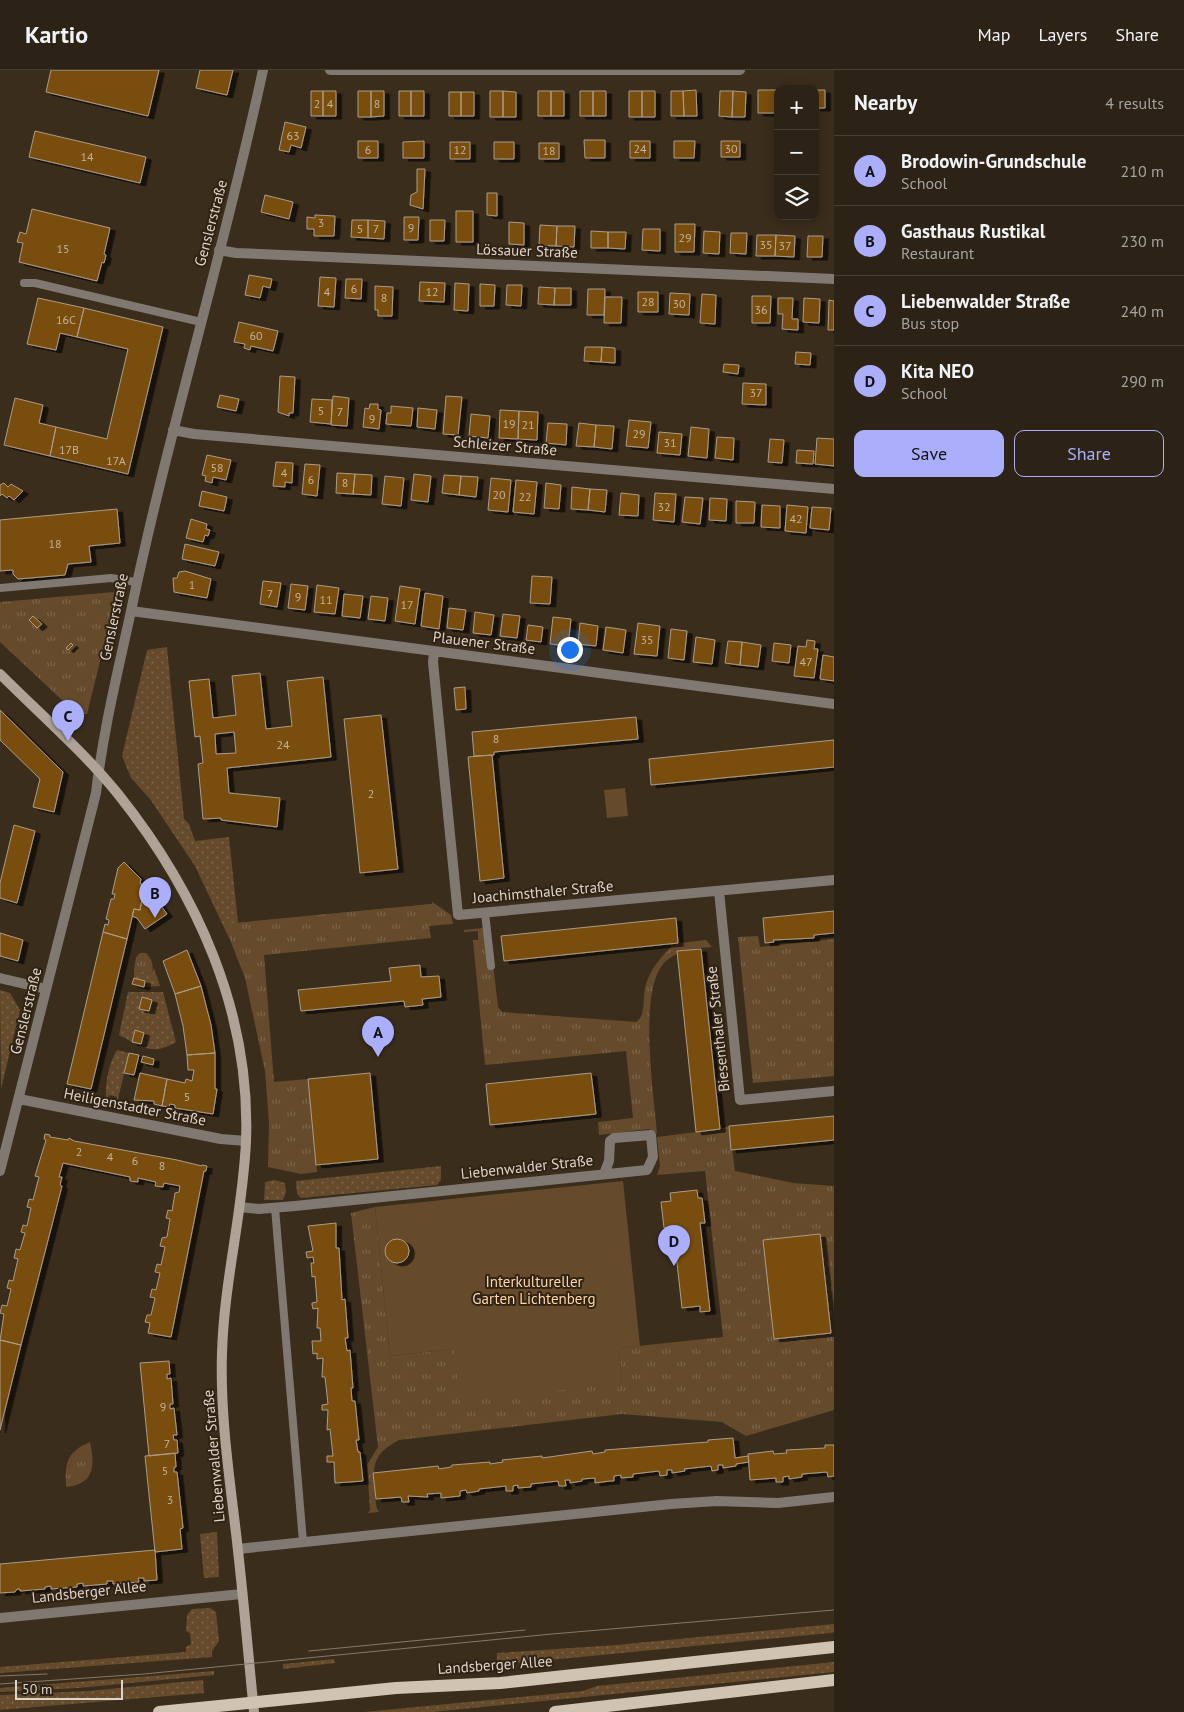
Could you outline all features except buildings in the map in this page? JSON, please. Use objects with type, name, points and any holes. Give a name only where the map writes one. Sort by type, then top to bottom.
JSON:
[{"type":"main road","name":"Landsberger Allee","points":[[159,1712],[254,1707],[396,1688],[500,1683],[834,1648]]},
{"type":"main road","points":[[555,1712],[834,1680]]},
{"type":"street","name":"Genslerstraße","points":[[0,1171],[96,793],[103,735],[136,582],[243,160],[263,70]]},
{"type":"street","points":[[330,70],[740,70]]},
{"type":"street","name":"Lössauer Straße","points":[[219,250],[246,254],[834,279]]},
{"type":"street","name":"Schleizer Straße","points":[[173,430],[194,434],[834,489]]},
{"type":"street","name":"Plauener Straße","points":[[131,612],[834,704]]},
{"type":"street","name":"Joachimsthaler Straße","points":[[434,652],[433,662],[458,915],[834,880]]},
{"type":"street","name":"Liebenwalder Straße","points":[[0,674],[117,793],[167,861],[210,945],[234,1016],[242,1057],[246,1142],[240,1208],[227,1278],[222,1352],[223,1411],[254,1707]]},
{"type":"street","name":"Biesenthaler Straße","points":[[719,891],[740,1100],[834,1091]]},
{"type":"street","points":[[0,978],[46,989]]},
{"type":"street","name":"Heiligenstadter Straße","points":[[19,1100],[221,1139],[246,1142]]},
{"type":"street","name":"Liebenwalder Straße","points":[[240,1208],[275,1208],[646,1170],[653,1157],[651,1135],[614,1138],[610,1141],[609,1161],[604,1174]]},
{"type":"street","points":[[238,1549],[671,1504],[717,1501],[778,1503],[834,1497]]},
{"type":"street","name":"Landsberger Allee","points":[[0,1618],[242,1594]]},
{"type":"lane","points":[[24,283],[35,283],[201,322]]},
{"type":"lane","points":[[0,588],[111,578],[136,582]]},
{"type":"lane","points":[[485,913],[491,966]]},
{"type":"lane","points":[[275,1208],[303,1542]]},
{"type":"green space","points":[[114,592],[112,612],[87,714],[77,714],[0,642],[0,602]]},
{"type":"green space","points":[[167,647],[184,819],[189,824],[195,841],[229,837],[238,923],[432,904],[432,902],[451,915],[229,938],[195,866],[150,799],[131,778],[122,756],[147,650]]},
{"type":"green space","points":[[625,788],[628,816],[607,818],[604,790]]},
{"type":"green space","points":[[432,902],[451,915],[453,924],[429,926],[431,938],[264,955],[274,1082],[308,1079],[317,1172],[301,1174],[268,1167],[269,1123],[265,1071],[245,978],[224,924],[432,904]]},
{"type":"green space","points":[[492,927],[489,930],[498,1007],[502,1012],[636,1022],[642,1015],[645,989],[650,973],[671,947],[671,944],[706,940],[712,947],[676,954],[666,961],[657,974],[652,993],[650,1042],[657,1133],[649,1129],[599,1135],[598,1122],[633,1118],[626,1051],[485,1065],[473,940],[478,940],[478,931],[464,932],[464,930]]},
{"type":"green space","points":[[758,936],[760,947],[834,939],[834,1076],[753,1083],[738,937]]},
{"type":"green space","points":[[140,953],[146,953],[150,958],[153,965],[152,974],[134,970],[136,957]]},
{"type":"green space","points":[[154,968],[160,986],[144,987],[145,981],[134,978],[134,970],[152,974]]},
{"type":"green space","points":[[0,990],[10,993],[20,1010],[1,1089]]},
{"type":"green space","points":[[128,992],[163,992],[176,1042],[163,1048],[149,1049],[141,1044],[144,1033],[135,1030],[132,1042],[119,1035]]},
{"type":"green space","points":[[117,1050],[129,1053],[116,1107],[117,1097],[109,1095],[106,1105],[106,1091],[107,1077]]},
{"type":"green space","points":[[729,1126],[735,1171],[793,1183],[834,1186],[834,1410],[746,1436],[722,1422],[622,1414],[399,1440],[384,1450],[376,1461],[374,1483],[376,1506],[379,1512],[368,1513],[370,1510],[367,1465],[378,1447],[351,1213],[375,1207],[390,1356],[454,1349],[622,1383],[619,1348],[723,1337],[705,1171],[657,1175],[660,1166],[657,1137],[720,1129]]},
{"type":"green space","points":[[441,1166],[441,1180],[437,1185],[301,1198],[297,1194],[296,1181]]},
{"type":"green space","points":[[274,1180],[285,1183],[286,1192],[283,1200],[264,1200],[265,1182]]},
{"type":"green space","name":"Interkultureller Garten Lichtenberg","points":[[623,1181],[640,1346],[619,1348],[622,1383],[460,1401],[454,1349],[390,1356],[375,1207]]},
{"type":"green space","points":[[90,1442],[92,1466],[88,1478],[76,1485],[66,1487],[66,1472],[69,1460],[76,1450]]},
{"type":"green space","points":[[217,1532],[219,1577],[204,1578],[200,1534]]},
{"type":"green space","points":[[210,1608],[216,1612],[219,1641],[212,1651],[212,1657],[0,1673],[0,1667],[186,1652],[186,1647],[191,1644],[190,1633],[186,1631],[187,1615],[192,1609]]},
{"type":"green space","points":[[834,1624],[834,1632],[830,1633],[508,1664],[497,1663],[497,1653],[616,1645]]},
{"type":"green space","points":[[334,1659],[335,1663],[283,1669],[283,1664]]},
{"type":"green space","points":[[834,1662],[834,1672],[433,1712],[364,1712],[583,1691],[597,1686]]},
{"type":"green space","points":[[214,1671],[214,1675],[78,1688],[0,1692],[0,1688]]},
{"type":"green space","points":[[203,1680],[204,1693],[0,1710],[0,1695],[88,1691]]},
{"type":"tram line","points":[[0,1684],[144,1674],[552,1634],[834,1610]]},
{"type":"tram line","points":[[309,1651],[525,1630]]},
{"type":"tram line","points":[[0,1676],[47,1674]]},
{"type":"place","name":"Liebenwalder Straße","points":[[68,741]]},
{"type":"place","name":"Gasthaus Rustikal","points":[[155,918]]},
{"type":"place","name":"Brodowin-Grundschule","points":[[378,1057]]},
{"type":"place","name":"Kita NEO","points":[[674,1266]]}]
